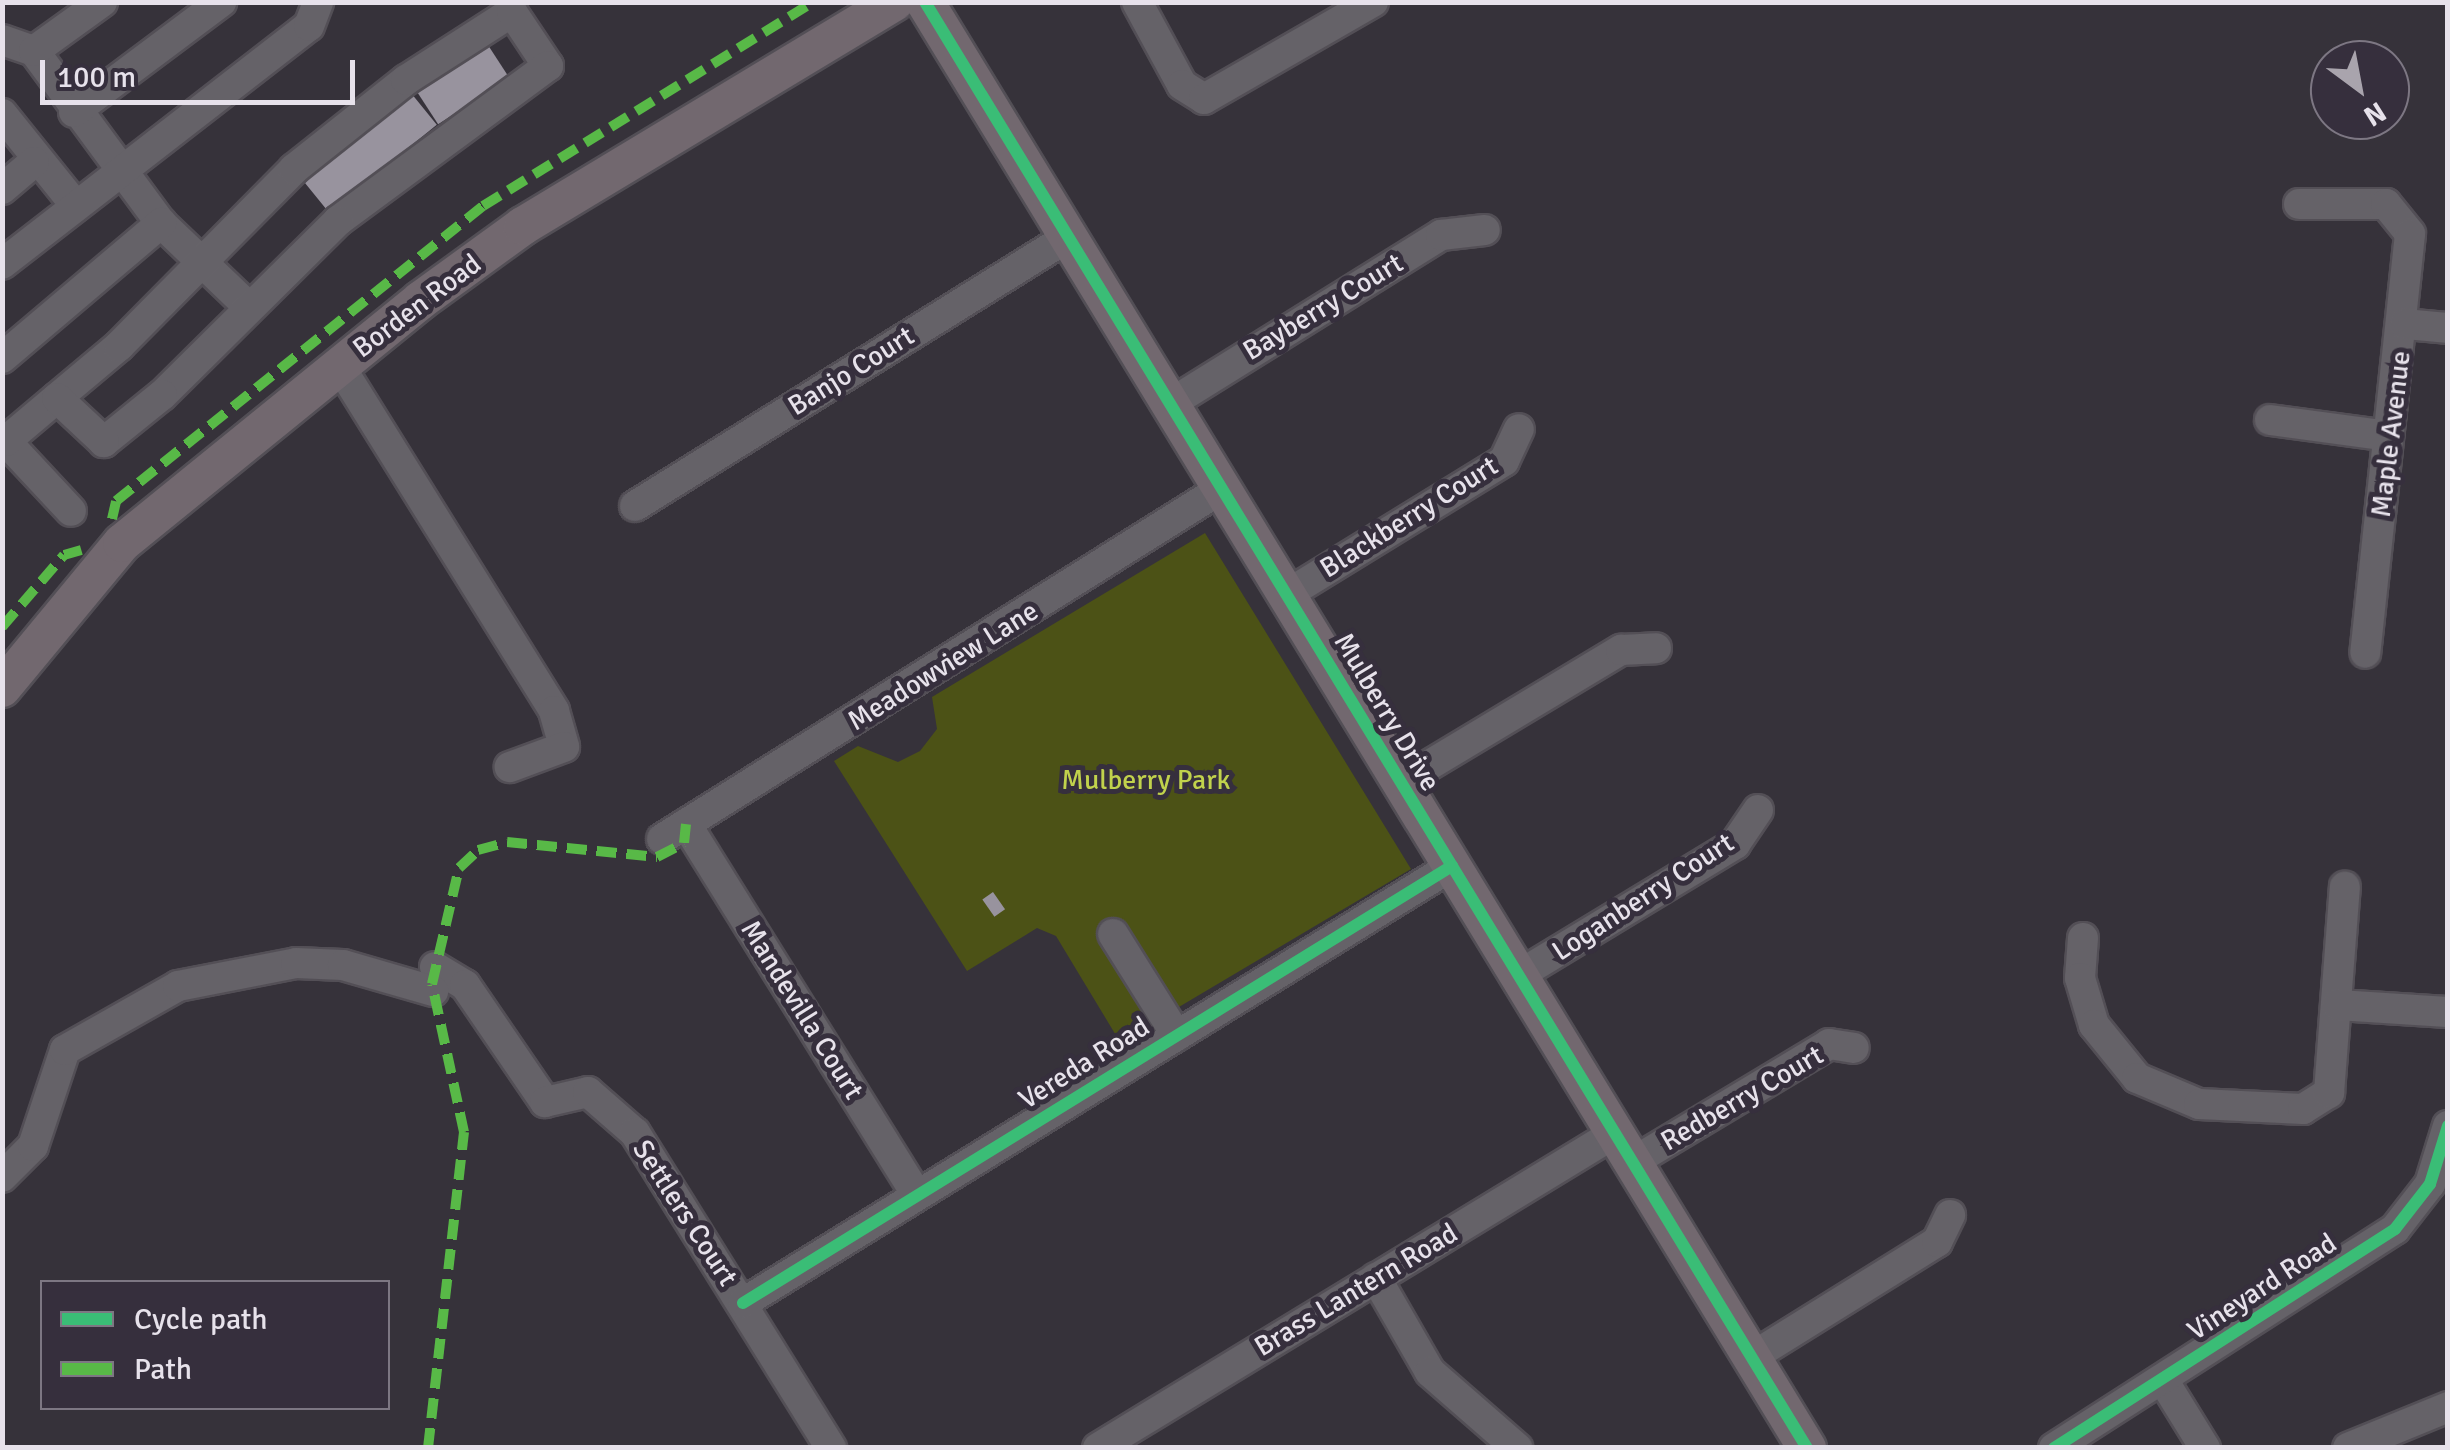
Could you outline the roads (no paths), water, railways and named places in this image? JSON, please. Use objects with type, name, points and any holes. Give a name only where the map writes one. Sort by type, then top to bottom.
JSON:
[{"type":"main road","name":"Borden Road","points":[[2,688],[112,553],[339,366],[523,226],[896,2]]},
{"type":"main road","name":"Mulberry Drive","points":[[925,2],[1806,1448]]},
{"type":"street","points":[[34,50],[102,2]]},
{"type":"street","points":[[74,112],[220,2]]},
{"type":"street","points":[[2,264],[309,26],[318,2]]},
{"type":"street","points":[[1137,2],[1182,85],[1204,99],[1373,2]]},
{"type":"street","points":[[57,398],[104,442],[338,221],[548,66],[518,7],[406,80],[294,169],[57,398],[4,439],[72,512]]},
{"type":"street","points":[[2,40],[34,50],[74,112],[161,222],[250,306]]},
{"type":"street","points":[[2,114],[34,162],[76,206]]},
{"type":"street","points":[[2,188],[34,162]]},
{"type":"street","name":"Maple Avenue","points":[[2298,204],[2386,204],[2401,216],[2410,234],[2405,324],[2388,436],[2366,653]]},
{"type":"street","points":[[2,358],[161,222]]},
{"type":"street","name":"Bayberry Court","points":[[1168,405],[1440,235],[1485,230]]},
{"type":"street","name":"Banjo Court","points":[[635,506],[1068,237]]},
{"type":"street","points":[[2405,324],[2448,328]]},
{"type":"street","points":[[339,366],[554,711],[564,746],[510,767]]},
{"type":"street","points":[[2270,420],[2388,436]]},
{"type":"street","name":"Blackberry Court","points":[[1286,595],[1504,461],[1518,428]]},
{"type":"street","name":"Meadowview Lane","points":[[674,832],[1222,489]]},
{"type":"street","points":[[1401,782],[1621,650],[1656,648]]},
{"type":"street","name":"Loganberry Court","points":[[1519,975],[1734,844],[1758,810]]},
{"type":"street","name":"Mandevilla Court","points":[[674,832],[917,1195]]},
{"type":"street","name":"Vereda Road","points":[[743,1302],[1452,866]]},
{"type":"street","points":[[2083,938],[2080,978],[2094,1025],[2138,1078],[2198,1104],[2302,1109],[2329,1093],[2345,886]]},
{"type":"street","points":[[1113,934],[1177,1036]]},
{"type":"street","name":"Settlers Court","points":[[2,1177],[32,1146],[65,1050],[178,986],[296,963],[343,965],[466,986],[545,1102],[588,1092],[644,1146],[832,1448]]},
{"type":"street","points":[[2337,1004],[2448,1012]]},
{"type":"street","name":"Redberry Court","points":[[1624,1148],[1829,1044],[1854,1048]]},
{"type":"street","name":"Vineyard Road","points":[[2054,1448],[2395,1228],[2439,1187],[2448,1126]]},
{"type":"street","name":"Brass Lantern Road","points":[[1098,1448],[1147,1435],[1376,1278],[1624,1148]]},
{"type":"street","points":[[1752,1358],[1937,1242],[1950,1216]]},
{"type":"street","points":[[1376,1278],[1430,1372],[1516,1448]]},
{"type":"street","points":[[2162,1380],[2205,1448]]},
{"type":"street","points":[[2348,1448],[2448,1407]]},
{"type":"park label","name":"Mulberry Park","points":[[1146,780]]}]
